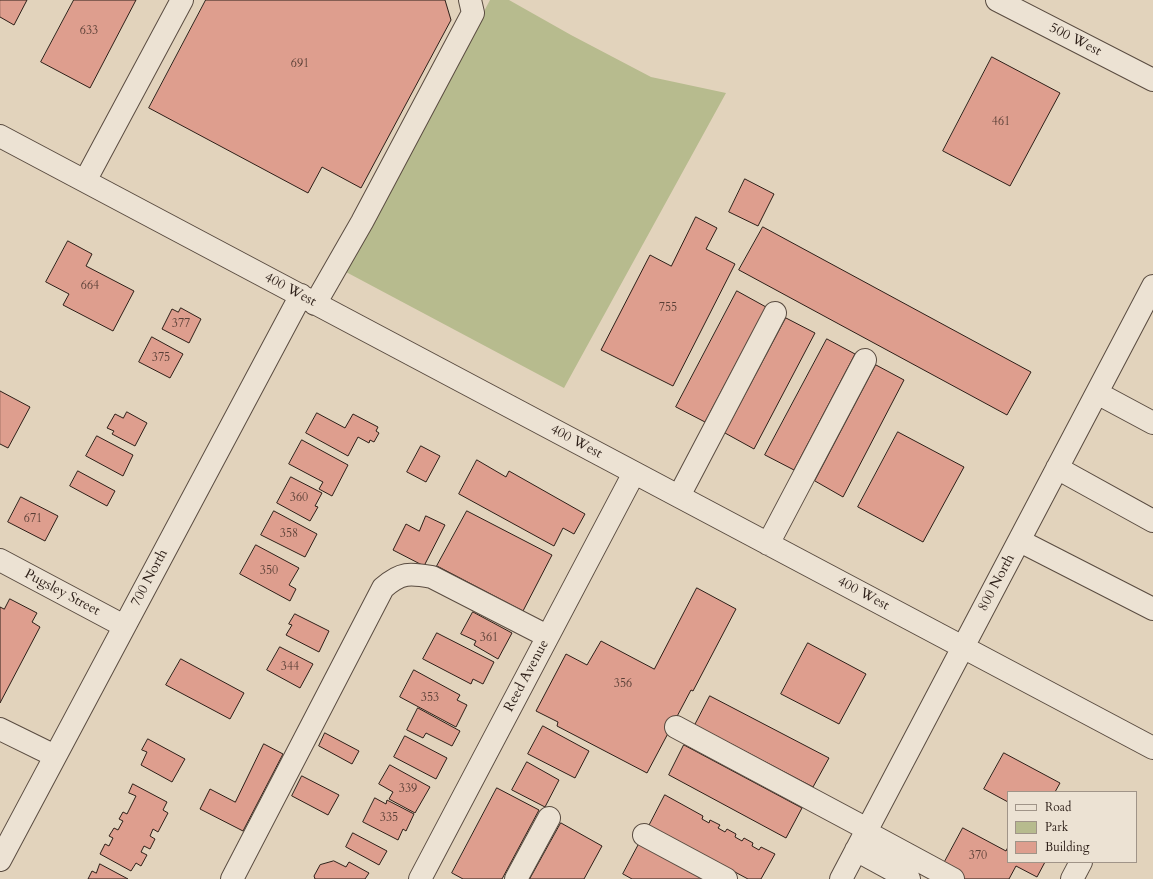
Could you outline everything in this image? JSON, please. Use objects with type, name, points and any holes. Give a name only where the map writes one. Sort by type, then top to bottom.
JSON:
[{"type":"street","points":[[85,181],[182,0]]},
{"type":"street","name":"700 North","points":[[0,860],[124,626],[308,300],[362,222],[473,13],[470,0]]},
{"type":"street","name":"500 West","points":[[997,0],[1153,80]]},
{"type":"street","name":"400 West","points":[[0,136],[1153,748]]},
{"type":"street","name":"800 North","points":[[841,879],[1153,286]]},
{"type":"street","points":[[679,496],[775,313]]},
{"type":"street","points":[[768,544],[865,360]]},
{"type":"street","points":[[1097,393],[1153,423]]},
{"type":"street","points":[[1057,468],[1153,521]]},
{"type":"street","name":"Reed Avenue","points":[[427,876],[547,636],[634,473]]},
{"type":"street","points":[[1020,541],[1153,609]]},
{"type":"street","name":"Pugsley Street","points":[[0,560],[124,626]]},
{"type":"street","points":[[232,879],[383,588],[393,579],[413,574],[432,577],[547,636]]},
{"type":"street","points":[[676,727],[863,837],[953,879]]},
{"type":"street","points":[[0,729],[55,756]]},
{"type":"street","points":[[516,879],[549,818]]},
{"type":"street","points":[[644,835],[726,879]]},
{"type":"street","points":[[863,837],[910,879]]},
{"type":"street","points":[[1072,879],[1080,863]]},
{"type":"green space","points":[[490,0],[509,0],[571,35],[651,77],[726,93],[564,388],[346,272]]},
{"type":"building","points":[[0,0],[27,0],[14,25],[0,17]]},
{"type":"building","points":[[74,0],[136,0],[90,88],[41,62]]},
{"type":"building","points":[[206,0],[445,0],[451,20],[361,188],[322,167],[308,193],[149,108]]},
{"type":"building","points":[[992,57],[1060,93],[1010,186],[943,151]]},
{"type":"building","points":[[745,179],[774,194],[758,226],[729,212]]},
{"type":"building","points":[[696,217],[717,228],[706,249],[735,264],[673,386],[601,350],[650,255],[671,266]]},
{"type":"building","points":[[763,227],[1031,372],[1007,415],[739,270]]},
{"type":"building","points":[[68,241],[92,254],[86,266],[134,291],[113,331],[63,305],[69,294],[46,282]]},
{"type":"building","points":[[737,291],[766,307],[705,422],[676,407]]},
{"type":"building","points":[[181,308],[201,319],[189,343],[162,329],[172,309],[178,312]]},
{"type":"building","points":[[786,318],[815,333],[754,449],[725,433]]},
{"type":"building","points":[[152,337],[183,354],[170,378],[139,362]]},
{"type":"building","points":[[827,339],[855,354],[794,470],[765,455]]},
{"type":"building","points":[[876,365],[904,380],[843,497],[815,481]]},
{"type":"building","points":[[0,391],[30,407],[8,448],[0,444]]},
{"type":"building","points":[[127,412],[147,423],[135,446],[112,434],[114,431],[107,428],[115,414],[123,418]]},
{"type":"building","points":[[317,413],[345,428],[353,414],[378,427],[376,431],[379,433],[374,442],[370,440],[369,443],[358,437],[348,456],[306,433]]},
{"type":"building","points":[[898,432],[964,467],[923,542],[858,507]]},
{"type":"building","points":[[97,436],[133,455],[123,476],[86,456]]},
{"type":"building","points":[[302,440],[348,465],[332,496],[319,489],[323,482],[289,464]]},
{"type":"building","points":[[421,446],[440,456],[426,482],[407,472]]},
{"type":"building","points":[[477,460],[506,477],[509,471],[585,514],[574,534],[563,528],[554,546],[459,494]]},
{"type":"building","points":[[78,471],[115,491],[107,506],[70,486]]},
{"type":"building","points":[[291,477],[322,493],[315,506],[318,507],[310,521],[277,503]]},
{"type":"building","points":[[21,497],[58,516],[45,541],[8,522]]},
{"type":"building","points":[[274,511],[317,534],[305,557],[261,535]]},
{"type":"building","points":[[467,511],[552,555],[523,611],[437,566]]},
{"type":"building","points":[[426,516],[445,525],[424,566],[393,550],[406,524],[419,531]]},
{"type":"building","points":[[256,545],[299,568],[289,585],[296,589],[290,601],[240,574]]},
{"type":"building","points":[[697,588],[736,609],[693,691],[691,690],[647,773],[557,726],[558,722],[536,711],[566,654],[587,665],[601,641],[654,669]]},
{"type":"building","points":[[10,599],[37,613],[32,622],[40,627],[0,703],[0,607],[4,609]]},
{"type":"building","points":[[473,612],[512,633],[498,659],[474,645],[476,641],[461,634]]},
{"type":"building","points":[[295,614],[329,631],[319,652],[286,635],[292,625],[289,624]]},
{"type":"building","points":[[437,633],[494,662],[483,684],[473,679],[471,684],[423,659]]},
{"type":"building","points":[[808,643],[866,674],[839,724],[781,694]]},
{"type":"building","points":[[280,647],[313,664],[300,688],[267,670]]},
{"type":"building","points":[[181,659],[244,693],[230,719],[166,685]]},
{"type":"building","points":[[414,670],[460,695],[457,700],[467,705],[456,727],[400,697]]},
{"type":"building","points":[[710,696],[829,758],[813,787],[695,725]]},
{"type":"building","points":[[418,708],[460,731],[452,746],[426,733],[423,738],[407,730]]},
{"type":"building","points":[[543,726],[589,751],[575,778],[528,754]]},
{"type":"building","points":[[325,733],[359,751],[352,764],[319,746]]},
{"type":"building","points":[[405,736],[447,758],[436,779],[394,757]]},
{"type":"building","points":[[148,739],[185,759],[172,782],[141,765],[147,752],[142,750]]},
{"type":"building","points":[[264,744],[283,754],[243,831],[200,809],[210,789],[235,802]]},
{"type":"building","points":[[684,745],[802,808],[786,838],[669,775]]},
{"type":"building","points":[[1004,753],[1060,783],[1056,791],[1007,791],[1007,801],[984,789]]},
{"type":"building","points":[[527,762],[559,780],[545,807],[512,790]]},
{"type":"building","points":[[390,765],[430,787],[415,813],[389,799],[393,792],[379,784]]},
{"type":"building","points":[[302,776],[339,795],[328,815],[292,796]]},
{"type":"building","points":[[133,784],[167,802],[163,810],[168,813],[158,832],[153,829],[150,836],[155,839],[150,849],[144,846],[141,852],[147,855],[141,866],[136,863],[131,871],[100,854],[105,844],[109,846],[113,838],[109,836],[114,828],[118,830],[123,821],[119,819],[123,812],[127,814],[136,796],[129,793]]},
{"type":"building","points":[[497,788],[539,810],[502,879],[463,879],[452,873]]},
{"type":"building","points":[[665,795],[703,816],[702,819],[709,823],[710,820],[720,825],[718,828],[725,832],[727,829],[736,834],[735,837],[742,841],[744,838],[753,843],[752,846],[759,850],[761,847],[775,854],[761,879],[748,879],[649,826]]},
{"type":"building","points":[[375,798],[386,804],[387,800],[414,814],[406,831],[403,829],[398,840],[363,822]]},
{"type":"building","points":[[561,823],[602,846],[584,879],[530,879]]},
{"type":"building","points":[[963,828],[1006,851],[1007,849],[1007,863],[1044,863],[1037,877],[1016,866],[1009,879],[965,879],[942,867]]},
{"type":"building","points":[[353,833],[387,851],[379,865],[346,847]]},
{"type":"building","points":[[639,844],[705,879],[632,879],[623,874]]},
{"type":"building","points":[[334,861],[346,867],[349,862],[369,873],[365,879],[315,879],[314,876],[320,865]]},
{"type":"building","points":[[100,864],[128,879],[88,879],[92,871],[96,873]]}]
